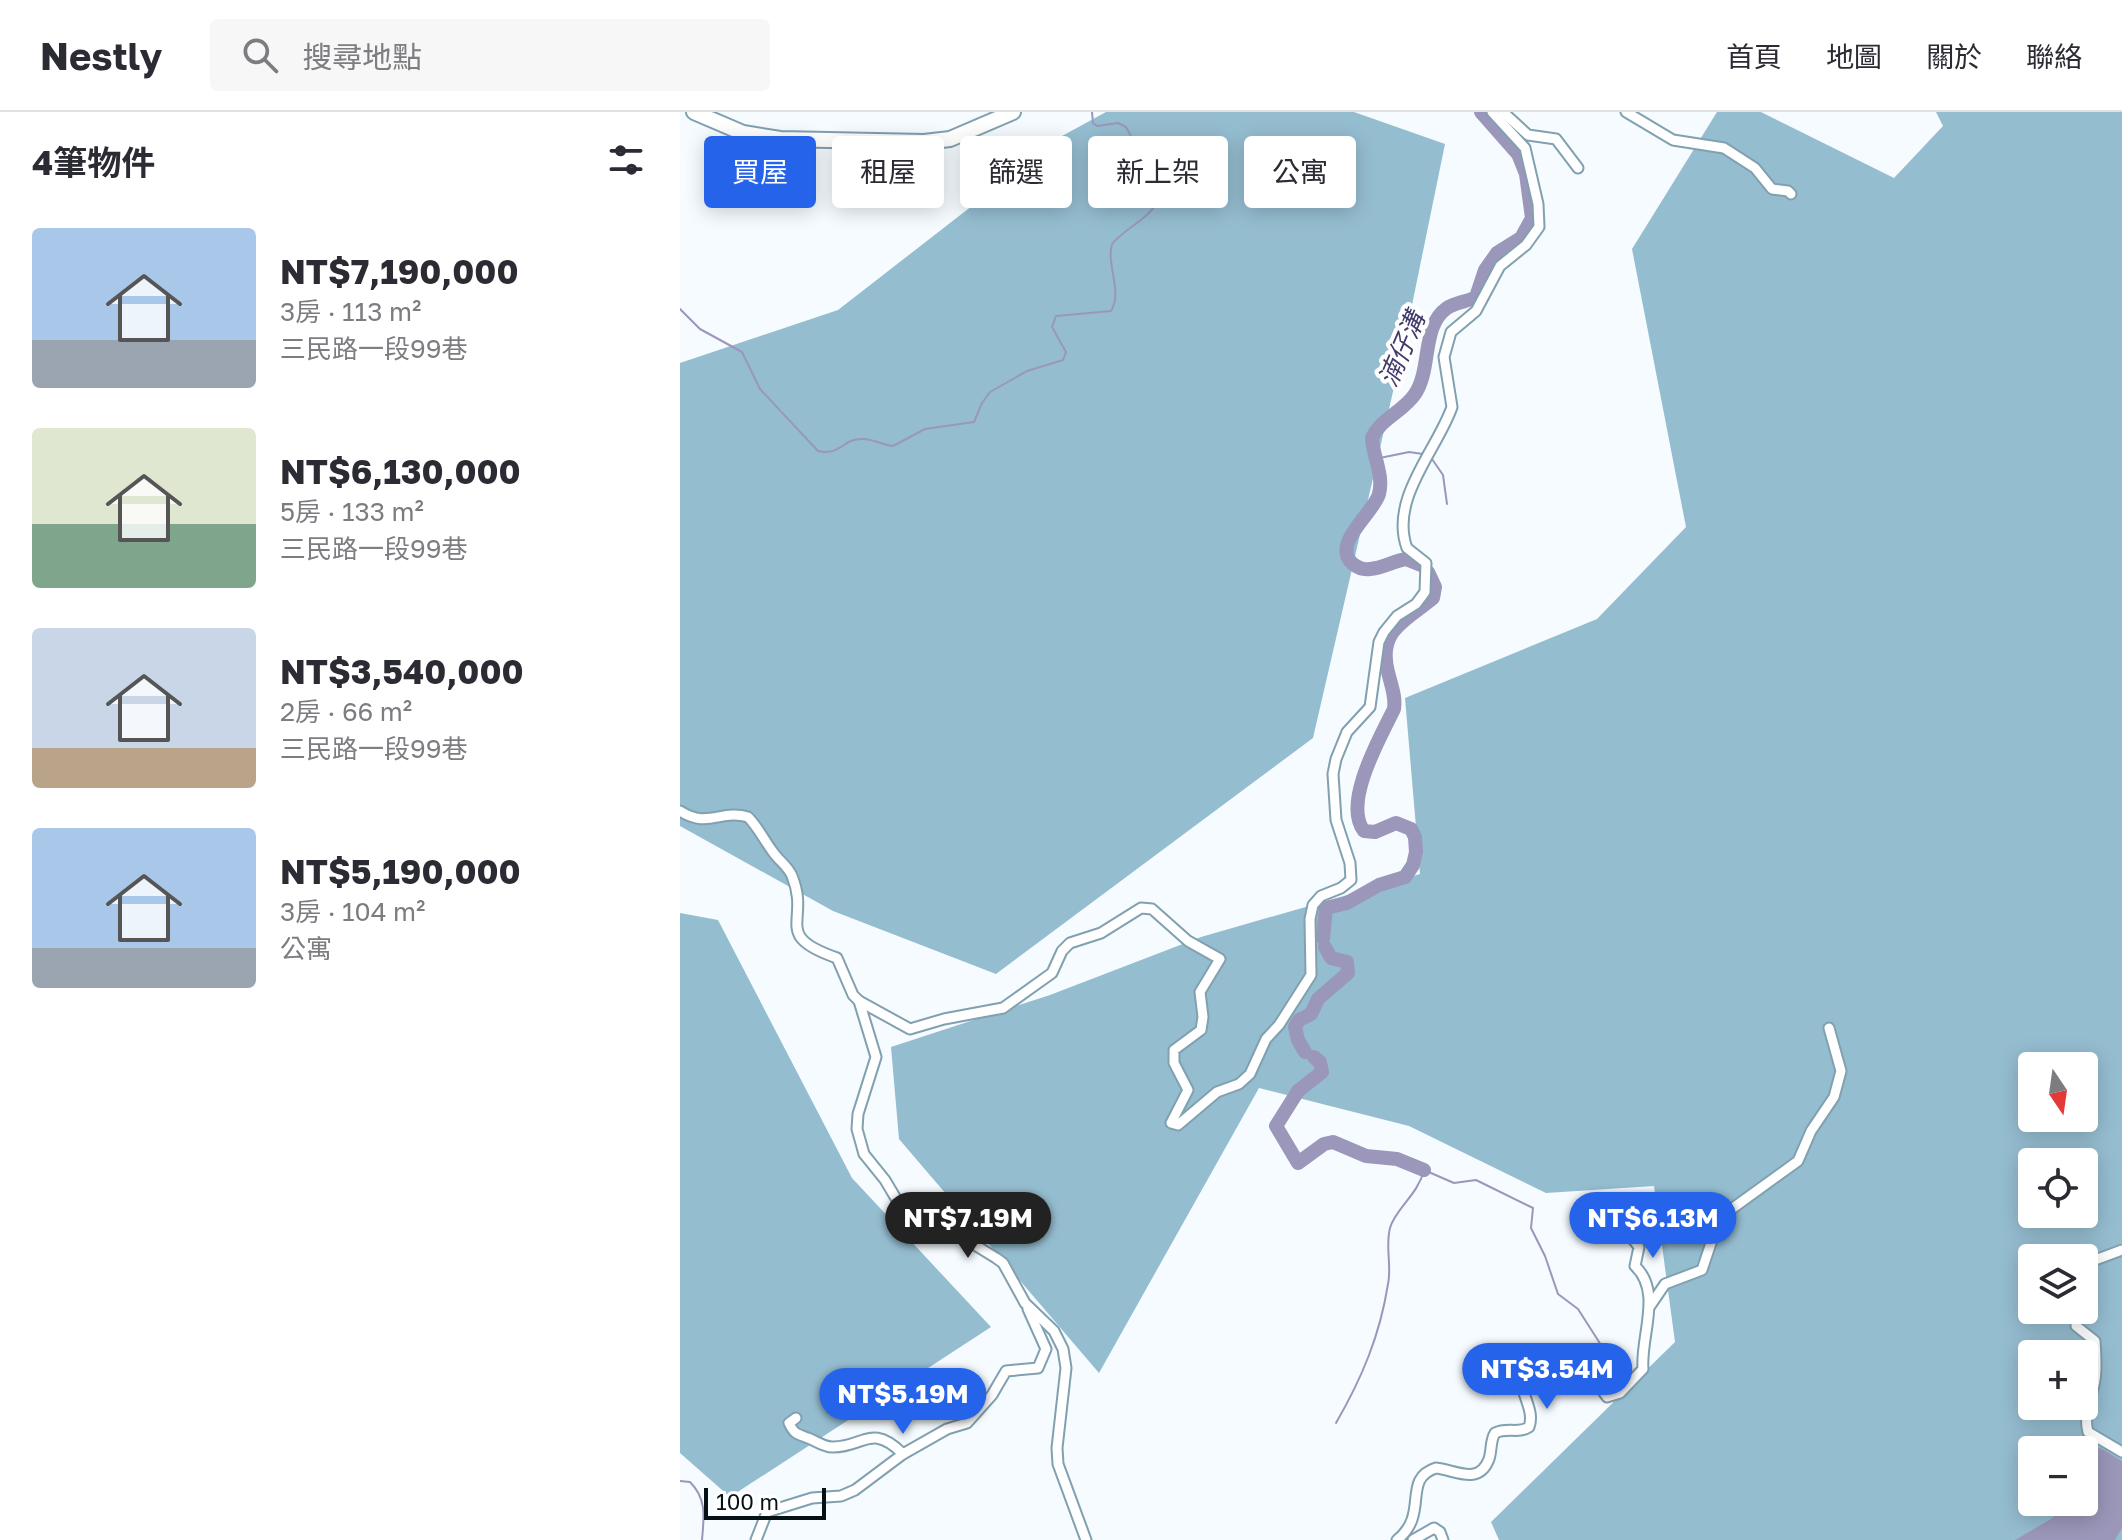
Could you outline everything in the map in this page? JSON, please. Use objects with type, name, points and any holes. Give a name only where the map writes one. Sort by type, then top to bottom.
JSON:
[{"type":"main road","points":[[694,112],[743,133],[780,139],[924,142],[950,139],[1013,112]]},
{"type":"street","points":[[859,1001],[910,1029],[944,1019],[994,1011],[1009,1005],[1052,973],[1062,951],[1070,943],[1101,933],[1134,912],[1147,908],[1188,941],[1220,959],[1200,992],[1201,1030],[1174,1050],[1174,1063],[1188,1090],[1171,1123],[1178,1125],[1217,1092],[1239,1084],[1250,1074],[1266,1039],[1279,1025],[1311,975],[1310,919],[1313,905],[1321,896],[1351,880],[1350,863],[1336,820],[1333,774],[1347,732],[1370,707],[1379,642],[1384,632],[1425,592],[1426,563],[1407,548],[1403,525],[1419,472],[1452,407],[1445,375],[1447,341],[1451,332],[1481,303],[1500,266],[1526,245],[1539,227],[1538,204],[1525,148],[1492,112]]},
{"type":"street","points":[[1503,112],[1528,135],[1556,139],[1578,168]]},
{"type":"street","points":[[1626,112],[1673,140],[1724,148],[1755,168],[1772,189],[1791,194]]},
{"type":"street","points":[[680,811],[698,820],[743,815],[754,823],[773,853],[791,872],[797,925],[802,941],[817,952],[837,958],[850,989],[859,1001],[876,1057],[858,1114],[857,1129],[864,1154],[910,1218],[970,1242],[1003,1263],[1042,1334],[1046,1349],[1041,1365],[1034,1370],[1006,1371],[992,1395],[967,1423],[947,1429],[903,1454],[855,1490],[841,1496],[812,1498],[767,1512],[756,1540]]},
{"type":"street","points":[[1650,1306],[1665,1284],[1702,1270],[1714,1234],[1733,1208],[1798,1161],[1811,1131],[1840,1082],[1841,1071],[1829,1028]]},
{"type":"street","points":[[1397,1540],[1411,1527],[1415,1518],[1415,1494],[1423,1475],[1436,1468],[1463,1476],[1475,1474],[1487,1462],[1495,1433],[1529,1427],[1531,1412],[1521,1381],[1524,1373],[1558,1368],[1578,1361],[1585,1365],[1607,1397],[1620,1393],[1643,1369],[1641,1347],[1650,1306],[1646,1282],[1635,1266],[1639,1247],[1627,1232]]},
{"type":"street","points":[[2098,1259],[2122,1250]]},
{"type":"street","points":[[1025,1303],[1054,1331],[1063,1349],[1066,1385],[1057,1448],[1058,1464],[1086,1540]]},
{"type":"street","points":[[2076,1324],[2095,1341],[2096,1376],[2086,1413],[2088,1432],[2091,1437],[2122,1452]]},
{"type":"street","points":[[796,1418],[789,1423],[794,1434],[827,1447],[868,1438],[882,1439],[890,1441],[903,1454]]},
{"type":"street","points":[[1413,1540],[1434,1528],[1443,1540]]},
{"type":"shaded area","points":[[1106,112],[1354,112],[1445,144],[1404,344],[1313,738],[996,974],[833,911],[680,826],[680,363],[838,310],[969,208],[1072,208],[1072,136],[1062,136]]},
{"type":"shaded area","points":[[1717,112],[1761,112],[1894,178],[1943,126],[1936,112],[2122,112],[2122,1540],[1499,1540],[1491,1522],[1675,1342],[1654,1186],[1546,1193],[1409,1126],[1259,1088],[1099,1373],[899,1139],[891,1047],[1050,995],[1201,937],[1420,874],[1405,698],[1597,619],[1686,527],[1632,249]]},
{"type":"shaded area","points":[[680,913],[718,920],[852,1178],[991,1327],[730,1497],[680,1453]]},
{"type":"shaded area","points":[[2098,1448],[2122,1461],[2122,1528],[2115,1540],[2015,1540],[2054,1516],[2098,1516]]},
{"type":"waterway","points":[[680,309],[700,329],[742,352],[760,389],[818,451],[831,451],[861,439],[893,446],[925,429],[974,422],[990,392],[1027,371],[1063,360],[1066,352],[1052,327],[1056,316],[1111,311],[1115,295],[1112,244],[1149,213],[1158,201],[1157,185],[1126,127],[1118,123],[1097,126],[1093,123],[1092,112]]},
{"type":"waterway","name":"湳仔溝","points":[[1421,565],[1406,559],[1363,569],[1353,564],[1347,556],[1347,547],[1379,494],[1380,480],[1372,438],[1415,394],[1424,373],[1433,326],[1447,308],[1476,297],[1485,270],[1497,253],[1521,238],[1532,218],[1526,174],[1518,154],[1481,112]]},
{"type":"waterway","points":[[1375,459],[1409,452],[1423,454]]},
{"type":"waterway","points":[[1432,459],[1443,475],[1447,504]]},
{"type":"waterway","name":"湳仔溝","points":[[1323,938],[1326,908],[1347,903],[1379,885],[1405,877],[1413,865],[1416,852],[1411,829],[1396,823],[1375,832],[1364,831],[1358,819],[1358,804],[1366,770],[1394,709],[1386,658],[1390,636],[1404,620],[1433,598],[1435,587],[1428,572]]},
{"type":"waterway","name":"湳仔溝","points":[[1305,1052],[1295,1027],[1299,1020],[1311,1014],[1318,999],[1348,973],[1347,962],[1331,958],[1325,947]]},
{"type":"waterway","name":"湳仔溝","points":[[1314,1057],[1320,1062],[1322,1072],[1298,1091],[1276,1126],[1298,1163],[1324,1144],[1333,1142],[1366,1156],[1397,1159],[1424,1170]]},
{"type":"waterway","name":"湳仔溝","points":[[1336,1423],[1362,1373],[1385,1303],[1390,1228],[1417,1187],[1424,1170],[1454,1183],[1476,1180],[1533,1208],[1531,1228],[1558,1294],[1578,1309],[1601,1345]]},
{"type":"waterway","points":[[680,1481],[690,1482],[702,1502],[702,1540]]}]
